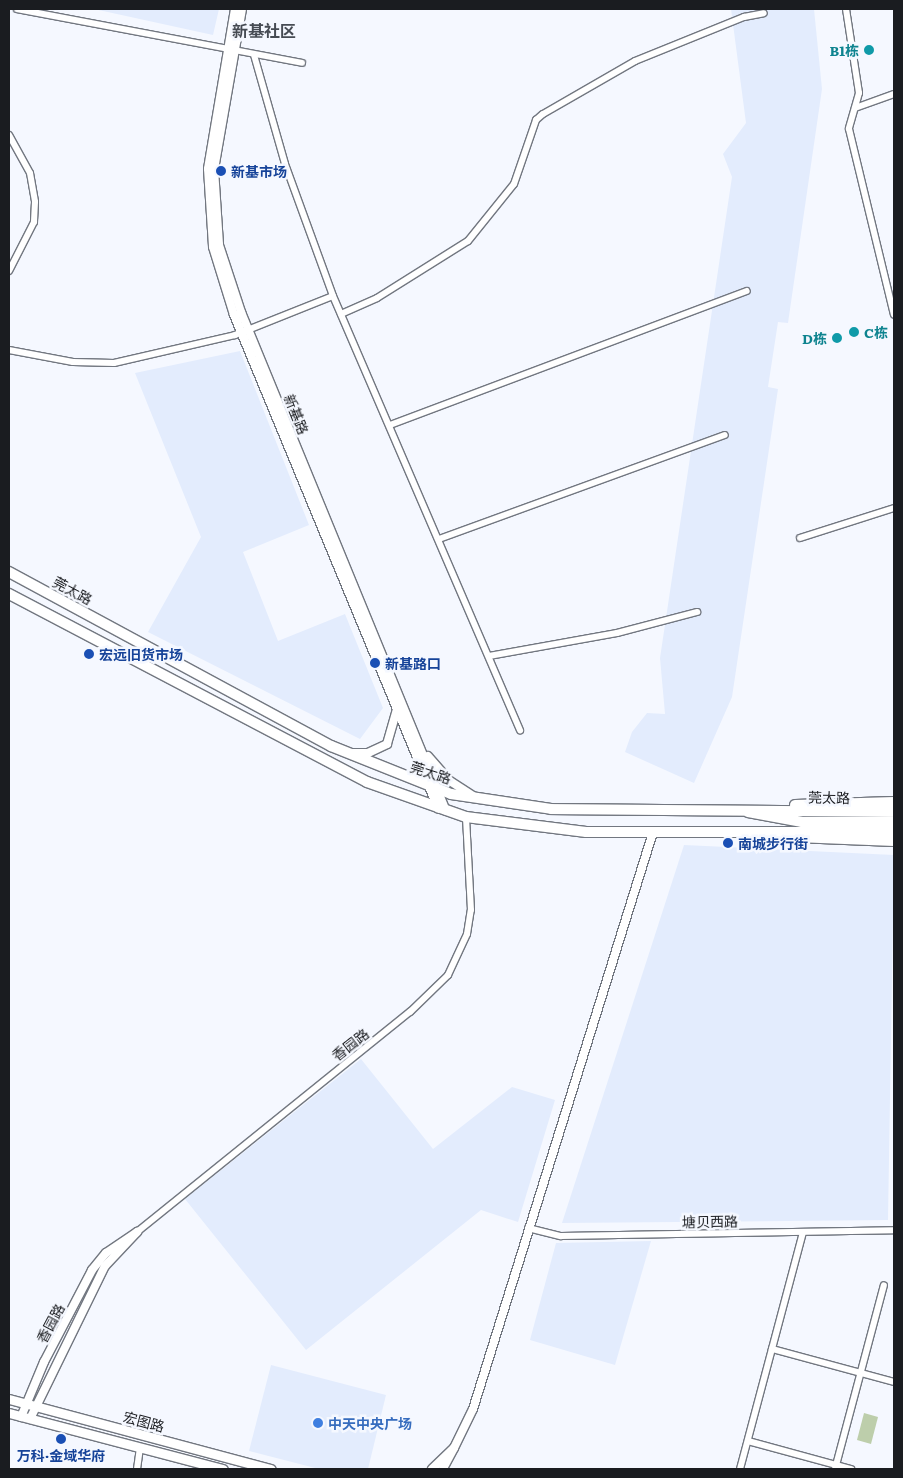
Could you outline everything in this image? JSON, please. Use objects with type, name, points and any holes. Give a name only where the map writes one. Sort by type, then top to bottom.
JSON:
[{"type":"main road","name":"莞太路","points":[[9,572],[345,753],[434,788],[478,798],[551,809],[743,810],[772,808],[815,811],[894,812]]},
{"type":"main road","points":[[9,594],[367,782],[466,817],[546,830],[742,833],[894,841]]},
{"type":"main road","points":[[772,808],[894,802]]},
{"type":"main road","points":[[743,810],[802,822]]},
{"type":"main road","points":[[742,833],[802,822],[894,822]]},
{"type":"main road","points":[[773,834],[894,832]]},
{"type":"main road","name":"宏图路","points":[[9,1399],[271,1469]]},
{"type":"main road","name":"宏图路","points":[[9,1413],[223,1469]]},
{"type":"street","points":[[17,9],[302,63]]},
{"type":"street","name":"新基路","points":[[235,9],[213,189],[219,246],[245,331],[397,705],[434,788]]},
{"type":"street","name":"新基路","points":[[231,51],[242,9]]},
{"type":"street","points":[[846,9],[859,93],[850,129],[894,315]]},
{"type":"street","points":[[341,314],[377,298],[468,241],[514,184],[536,120],[543,114],[635,62],[744,16],[764,13]]},
{"type":"street","points":[[254,55],[285,164],[341,314],[520,731]]},
{"type":"street","points":[[855,108],[894,94]]},
{"type":"street","points":[[9,135],[30,173],[35,202],[34,222],[9,270]]},
{"type":"street","points":[[390,425],[748,291]]},
{"type":"street","points":[[9,350],[73,362],[114,363],[245,331],[334,296]]},
{"type":"street","name":"新基路","points":[[245,331],[420,746],[442,810]]},
{"type":"street","points":[[439,539],[725,435]]},
{"type":"street","points":[[800,538],[894,508]]},
{"type":"street","points":[[488,656],[617,633],[696,612]]},
{"type":"street","points":[[345,753],[368,753],[388,744],[397,705]]},
{"type":"street","points":[[420,746],[439,770],[478,798]]},
{"type":"street","name":"香园路","points":[[26,1418],[30,1405],[106,1266],[137,1232],[410,1012],[448,975],[464,943],[471,910],[466,817]]},
{"type":"street","points":[[443,1469],[473,1409],[653,832]]},
{"type":"street","name":"塘贝西路","points":[[528,1228],[561,1236],[894,1230]]},
{"type":"street","points":[[740,1469],[803,1232]]},
{"type":"street","points":[[836,1467],[884,1285]]},
{"type":"street","points":[[772,1349],[894,1382]]},
{"type":"street","points":[[748,1441],[836,1467],[851,1469]]},
{"type":"street","points":[[136,1469],[140,1448]]},
{"type":"street","points":[[432,1469],[454,1448]]},
{"type":"shaded area","points":[[94,9],[219,9],[213,35]]},
{"type":"shaded area","points":[[731,9],[814,9],[822,89],[788,323],[778,322],[768,387],[778,389],[732,697],[694,783],[625,752],[632,732],[647,713],[665,714],[660,658],[732,177],[723,154],[746,123]]},
{"type":"shaded area","points":[[240,351],[309,525],[243,552],[278,641],[345,614],[383,708],[360,739],[148,632],[201,537],[135,373]]},
{"type":"shaded area","points":[[684,845],[894,855],[888,1220],[562,1223]]},
{"type":"shaded area","points":[[361,1059],[433,1149],[512,1087],[555,1100],[518,1222],[481,1210],[306,1350],[185,1199]]},
{"type":"shaded area","points":[[651,1241],[615,1365],[530,1340],[556,1243]]},
{"type":"shaded area","name":"中天中央广场","points":[[271,1365],[386,1395],[368,1469],[319,1469],[249,1451]]},
{"type":"green space","points":[[864,1413],[878,1417],[871,1444],[857,1440]]},
{"type":"place","name":"B1栋","points":[[869,50]]},
{"type":"place","name":"新基市场","points":[[221,171]]},
{"type":"place","name":"C栋","points":[[854,332]]},
{"type":"place","name":"D栋","points":[[837,338]]},
{"type":"place","name":"宏远旧货市场","points":[[89,654]]},
{"type":"place","name":"新基路口","points":[[375,663]]},
{"type":"place","name":"南城步行街","points":[[728,843]]},
{"type":"place","name":"中天中央广场","points":[[318,1423]]},
{"type":"place","name":"万科·金域华府","points":[[61,1439]]},
{"type":"district","name":"新基社区","points":[[264,30]]}]
